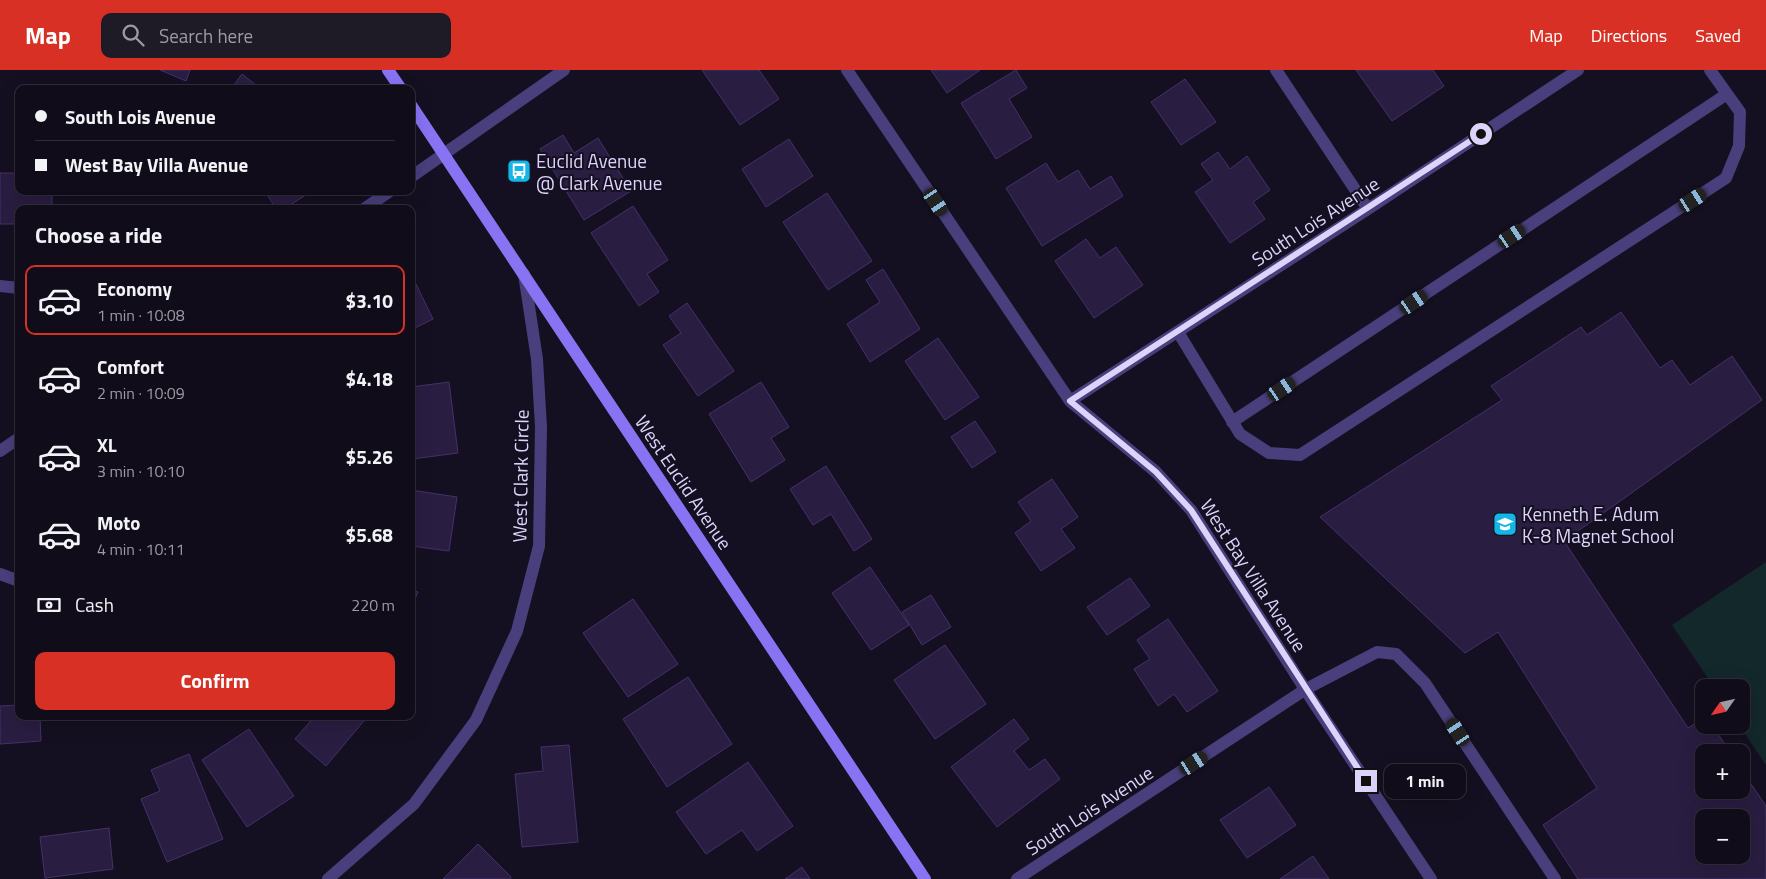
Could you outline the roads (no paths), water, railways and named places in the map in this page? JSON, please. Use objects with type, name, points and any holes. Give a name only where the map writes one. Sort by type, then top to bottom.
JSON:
[{"type":"street","points":[[388,70],[397,85]]},
{"type":"street","points":[[415,174],[564,70]]},
{"type":"street","name":"West Bay Villa Avenue","points":[[846,70],[1070,401],[1156,472],[1191,510],[1431,879]]},
{"type":"street","points":[[1276,70],[1368,209]]},
{"type":"street","name":"South Lois Avenue","points":[[1070,401],[1368,209],[1578,70]]},
{"type":"street","points":[[1178,332],[1240,434],[1269,453],[1300,455],[1726,178],[1739,146],[1740,112],[1710,70]]},
{"type":"street","points":[[1232,422],[1727,94]]},
{"type":"street","name":"West Euclid Avenue","points":[[415,111],[925,879]]},
{"type":"street","points":[[370,205],[384,195]]},
{"type":"street","name":"West Clark Circle","points":[[328,879],[414,804],[476,720],[517,631],[539,546],[541,427],[537,359],[524,274]]},
{"type":"street","points":[[0,286],[15,288]]},
{"type":"street","points":[[0,451],[15,441]]},
{"type":"street","points":[[0,574],[15,580]]},
{"type":"street","name":"South Lois Avenue","points":[[1017,879],[1306,689],[1377,652],[1396,654],[1425,683],[1554,879]]},
{"type":"place","name":"Euclid Avenue @ Clark Avenue","points":[[519,171]]},
{"type":"place","name":"Kenneth E. Adum K-8 Magnet School","points":[[1505,524]]}]
